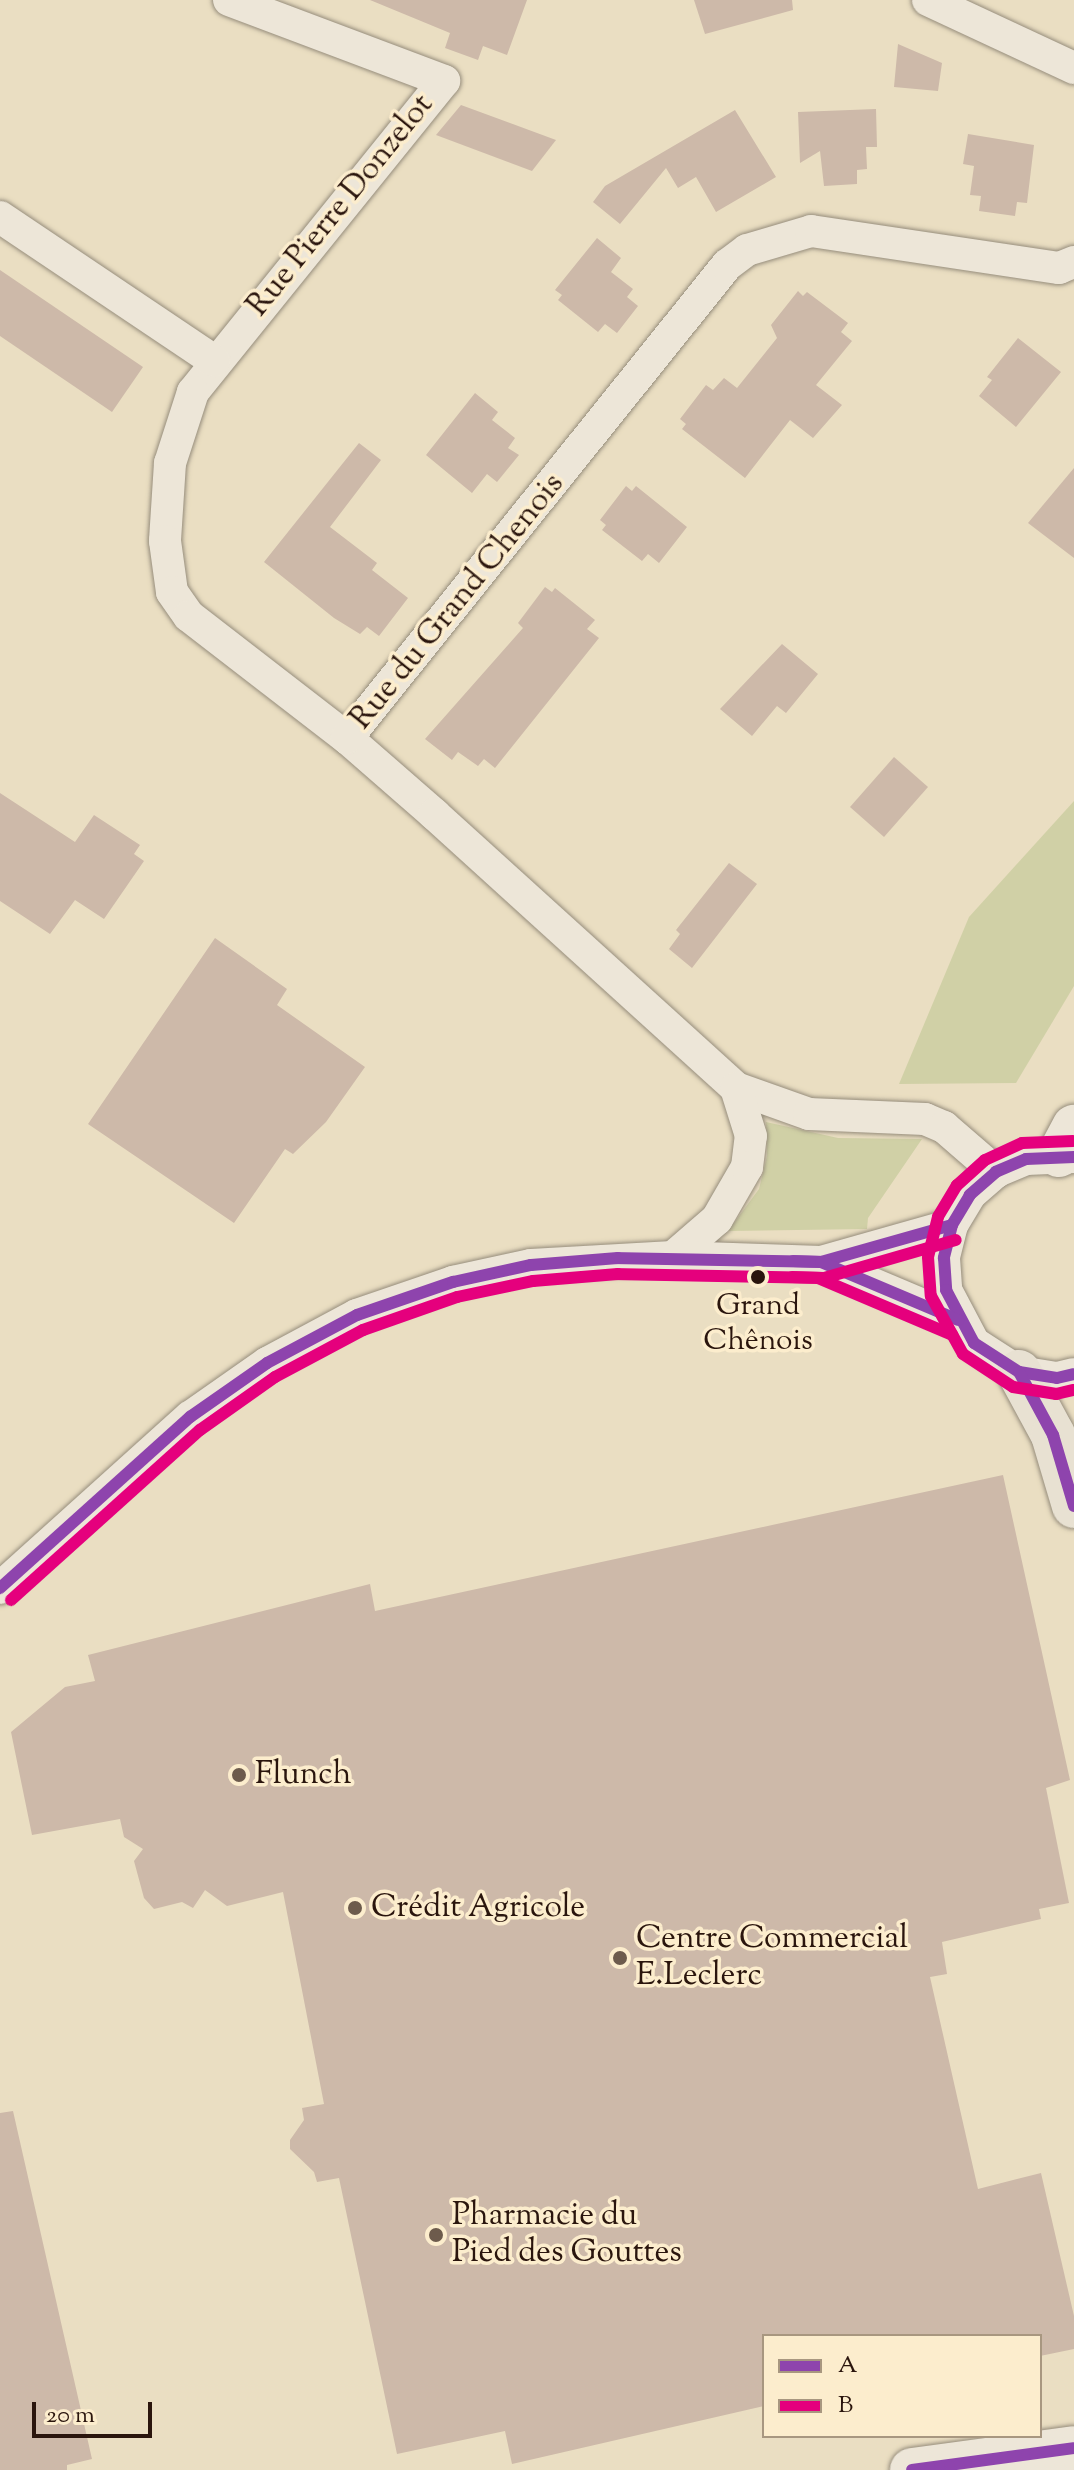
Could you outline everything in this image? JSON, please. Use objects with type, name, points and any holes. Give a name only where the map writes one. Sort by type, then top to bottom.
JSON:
[{"type":"main road","points":[[1019,1372],[1053,1435],[1074,1506]]},
{"type":"street","name":"Rue Pierre Donzelot","points":[[229,0],[444,81],[214,361],[193,392],[170,463],[165,541],[172,592],[189,616],[347,738]]},
{"type":"street","points":[[928,0],[1074,68]]},
{"type":"street","points":[[0,217],[214,361]]},
{"type":"street","name":"Rue du Grand Chenois","points":[[996,1172],[944,1127],[925,1119],[809,1114],[736,1088],[347,738],[727,265],[747,250],[811,231],[1046,267],[1074,262]]},
{"type":"street","points":[[673,1257],[717,1219],[747,1167],[751,1136],[736,1088]]},
{"type":"street","points":[[1069,1146],[996,1172],[970,1195],[952,1225],[944,1258],[946,1290],[958,1320],[974,1343],[1019,1372],[1057,1378],[1074,1374]]},
{"type":"street","points":[[0,1588],[190,1417],[267,1363],[357,1315],[453,1282],[531,1265],[673,1257],[821,1262],[952,1225]]},
{"type":"street","points":[[821,1262],[958,1320]]},
{"type":"street","points":[[912,2470],[1074,2448]]},
{"type":"green space","points":[[1074,801],[1074,986],[1016,1083],[899,1084],[969,917]]},
{"type":"green space","points":[[766,1122],[838,1138],[922,1139],[868,1218],[867,1229],[728,1231],[759,1189],[767,1156]]},
{"type":"building","points":[[370,0],[527,0],[507,55],[483,46],[478,60],[445,48],[450,33]]},
{"type":"building","points":[[694,0],[792,0],[793,10],[705,34]]},
{"type":"building","points":[[898,44],[942,63],[938,91],[894,87]]},
{"type":"building","points":[[461,105],[556,140],[532,171],[436,135]]},
{"type":"building","points":[[876,109],[877,147],[866,147],[867,169],[857,170],[857,184],[824,186],[820,151],[800,163],[798,112]]},
{"type":"building","points":[[735,110],[776,177],[716,212],[696,177],[678,188],[666,168],[620,224],[593,202],[605,186]]},
{"type":"building","points":[[968,134],[1034,145],[1027,203],[1017,202],[1015,216],[979,211],[981,196],[970,195],[974,166],[963,164]]},
{"type":"building","points":[[597,238],[621,258],[611,272],[633,289],[627,297],[638,306],[617,333],[605,324],[598,332],[558,300],[562,295],[555,290]]},
{"type":"building","points":[[0,270],[143,367],[112,412],[0,336]]},
{"type":"building","points":[[798,291],[803,296],[807,292],[848,323],[841,332],[852,341],[816,385],[842,405],[813,438],[790,420],[745,478],[682,429],[686,424],[680,419],[706,385],[713,390],[724,378],[737,388],[777,338],[771,325]]},
{"type":"building","points":[[1018,338],[1061,372],[1016,427],[979,396],[992,380],[987,377]]},
{"type":"building","points":[[475,393],[498,412],[492,420],[515,438],[508,448],[519,455],[497,482],[487,474],[472,493],[426,455]]},
{"type":"building","points":[[359,443],[381,460],[330,527],[377,563],[372,570],[408,598],[379,636],[367,627],[360,634],[334,618],[264,562]]},
{"type":"building","points":[[1074,468],[1074,558],[1028,523]]},
{"type":"building","points":[[626,486],[632,491],[636,486],[687,527],[659,563],[648,554],[642,561],[602,530],[606,525],[600,520]]},
{"type":"building","points":[[545,587],[552,592],[555,588],[595,620],[587,629],[599,638],[495,768],[484,759],[478,766],[458,752],[452,760],[425,739],[523,628],[518,623]]},
{"type":"building","points":[[782,644],[818,674],[786,713],[777,706],[752,736],[720,709]]},
{"type":"building","points":[[894,757],[928,787],[884,837],[850,807]]},
{"type":"building","points":[[0,793],[75,842],[94,815],[140,845],[134,854],[144,861],[104,919],[75,900],[50,934],[0,901]]},
{"type":"building","points":[[729,863],[757,884],[692,968],[669,949],[680,934],[676,930]]},
{"type":"building","points":[[215,938],[287,989],[277,1005],[365,1067],[326,1122],[293,1154],[285,1149],[234,1223],[88,1124]]},
{"type":"building","name":"Centre Commercial E.Leclerc","points":[[1003,1475],[1070,1780],[1046,1788],[1069,1903],[1039,1909],[1041,1919],[942,1942],[947,1974],[930,1977],[978,2189],[1041,2173],[1074,2316],[1074,2349],[1042,2356],[1042,2334],[762,2334],[762,2406],[512,2464],[505,2431],[397,2454],[339,2178],[317,2182],[314,2172],[290,2149],[290,2140],[304,2120],[302,2108],[324,2104],[283,1892],[227,1906],[205,1890],[193,1908],[182,1902],[154,1909],[144,1898],[134,1861],[143,1849],[124,1837],[120,1819],[32,1835],[11,1732],[65,1687],[95,1681],[88,1655],[370,1584],[375,1611]]},
{"type":"building","points":[[13,2111],[92,2459],[67,2465],[67,2470],[0,2470],[0,2113]]},
{"type":"transit line","name":"B","points":[[1073,1141],[1022,1143],[985,1160],[957,1185],[938,1217],[928,1257],[931,1296],[963,1354],[1013,1387],[1056,1394],[1074,1390]]},
{"type":"transit line","name":"A","points":[[1074,1157],[1026,1159],[996,1172],[970,1195],[952,1225],[944,1258],[946,1290],[974,1343],[1019,1372],[1057,1378],[1074,1374]]},
{"type":"transit line","name":"A","points":[[793,1261],[821,1262],[952,1225]]},
{"type":"transit line","name":"B","points":[[792,1277],[824,1278],[956,1240]]},
{"type":"transit line","name":"A","points":[[0,1588],[190,1417],[267,1363],[357,1315],[453,1282],[531,1265],[618,1258],[821,1262],[958,1320]]},
{"type":"transit line","name":"B","points":[[11,1600],[200,1430],[275,1377],[363,1330],[457,1297],[533,1281],[618,1274],[818,1278],[952,1335]]},
{"type":"transit line","name":"A","points":[[1019,1372],[1053,1435],[1074,1506]]},
{"type":"transit line","name":"A","points":[[912,2470],[1074,2448]]},
{"type":"place","name":"Grand Chênois","points":[[758,1277]]},
{"type":"place","name":"Flunch","points":[[239,1775]]},
{"type":"place","name":"Crédit Agricole","points":[[355,1908]]},
{"type":"place","name":"Centre Commercial E.Leclerc","points":[[620,1958]]},
{"type":"place","name":"Pharmacie du Pied des Gouttes","points":[[436,2235]]}]
